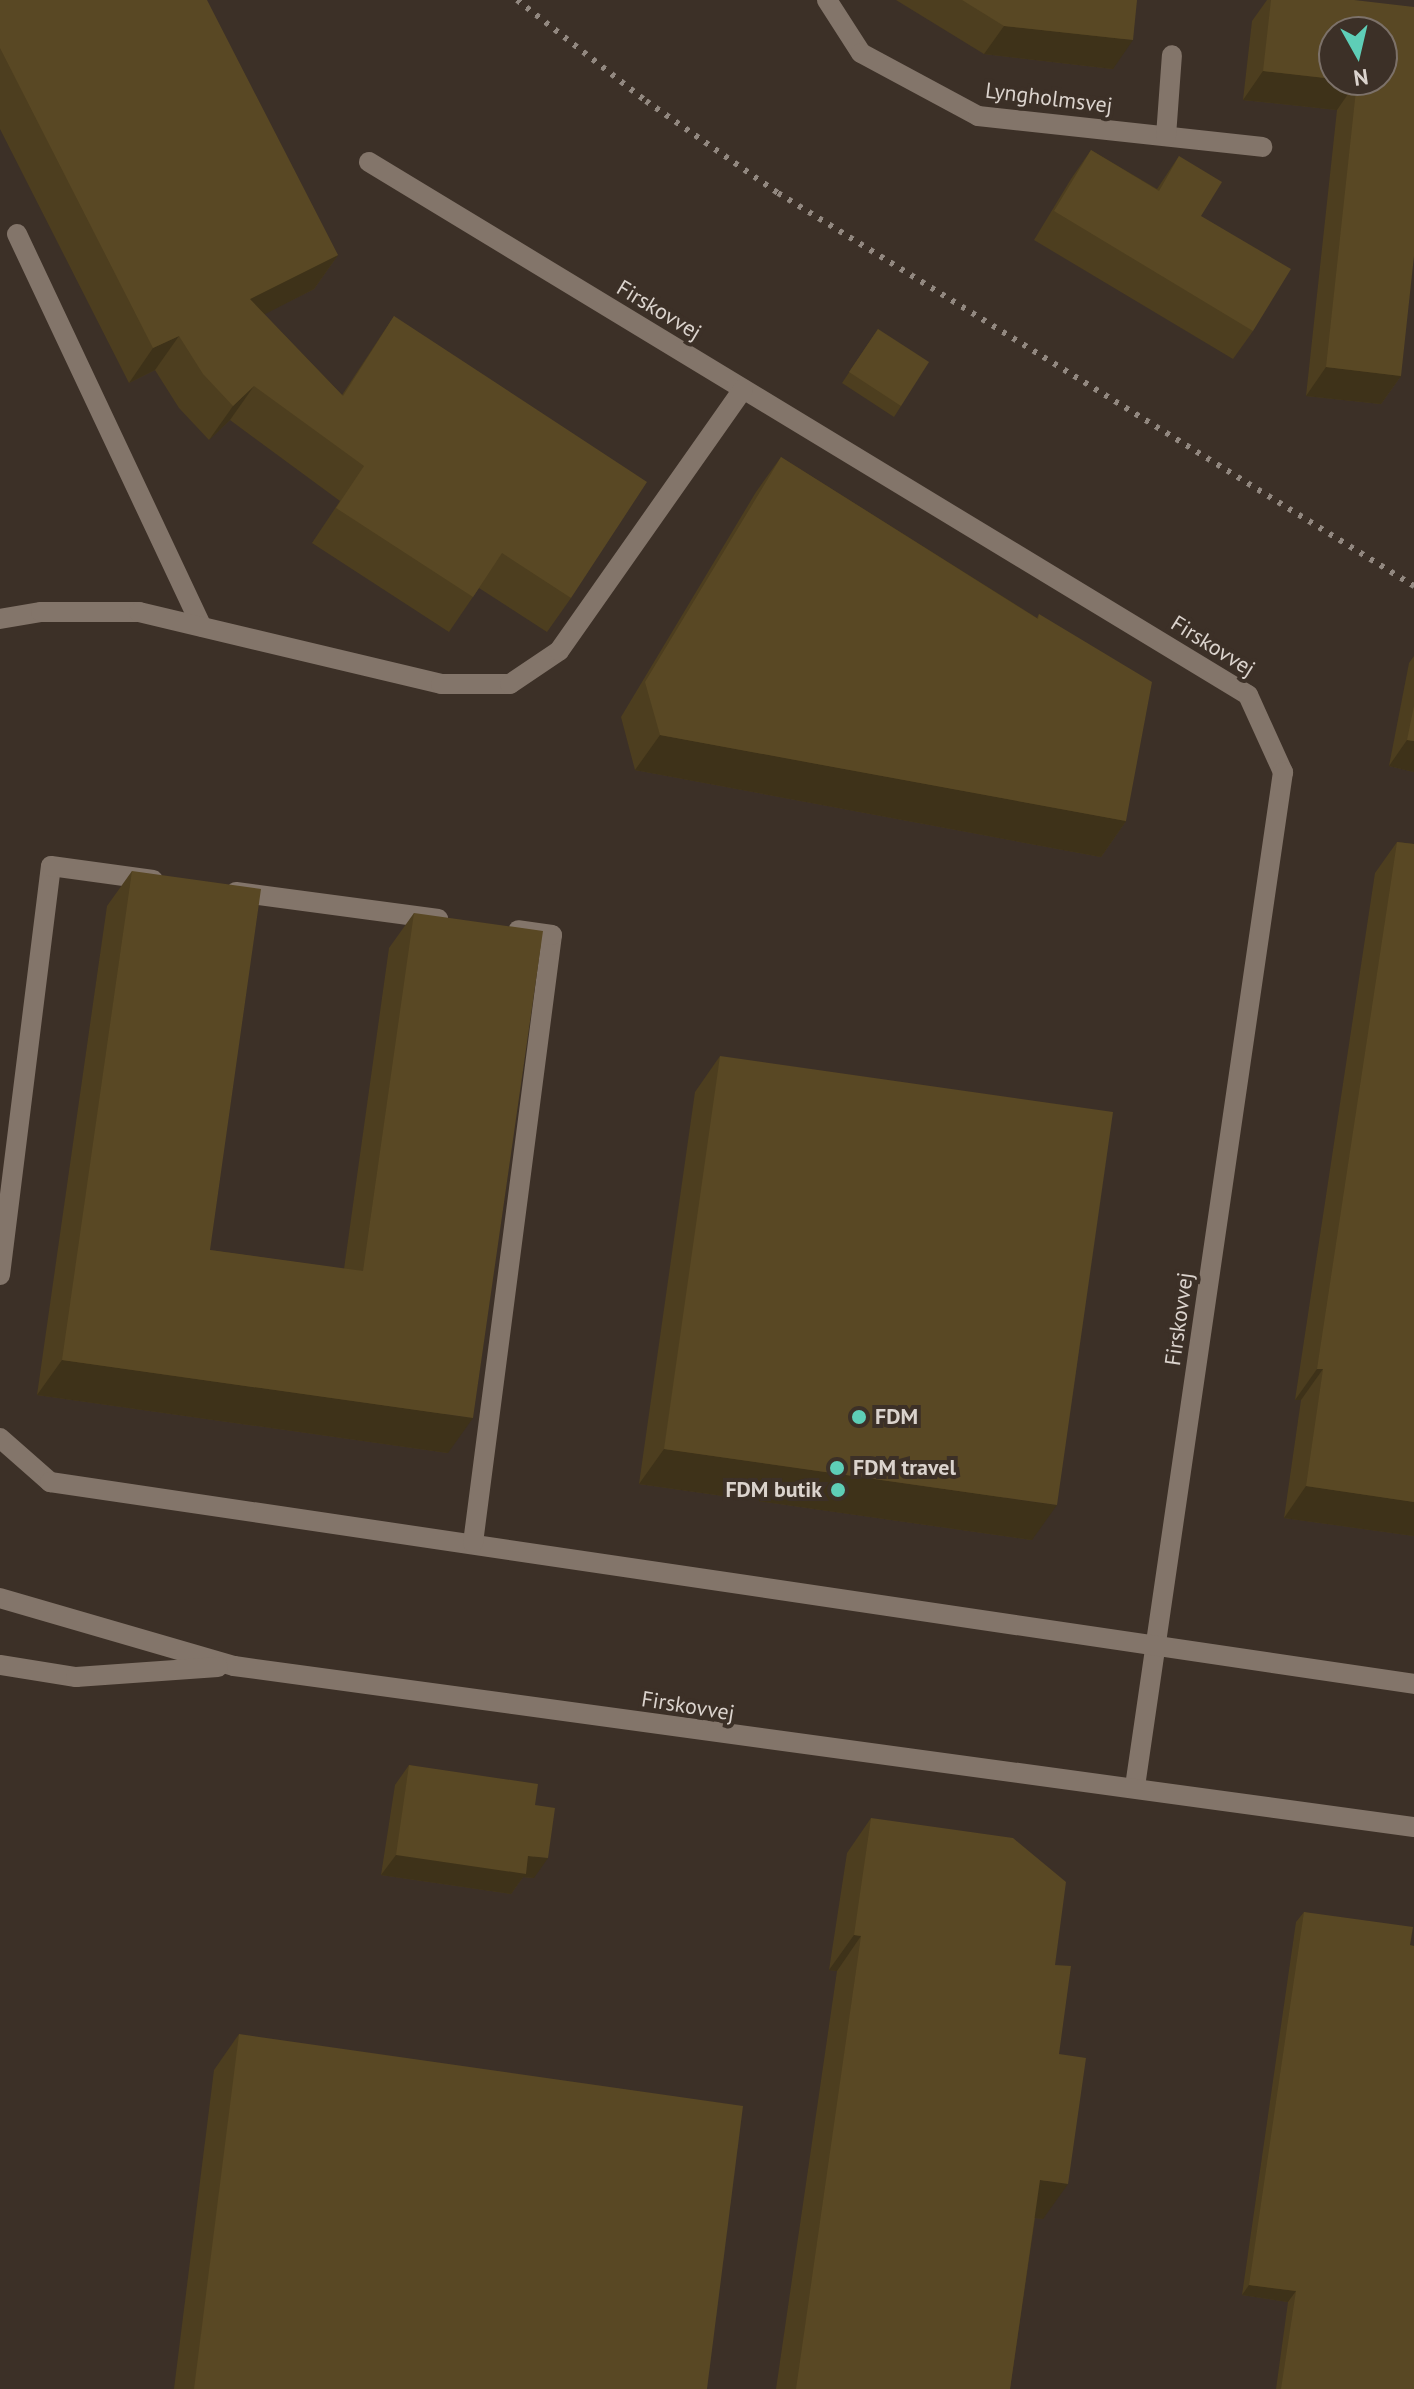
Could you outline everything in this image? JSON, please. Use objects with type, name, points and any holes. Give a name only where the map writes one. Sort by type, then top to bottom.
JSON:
[{"type":"street","name":"Lyngholmsvej","points":[[827,0],[861,53],[978,116],[1262,147]]},
{"type":"street","points":[[1166,136],[1172,55]]},
{"type":"street","name":"Firskovvej","points":[[369,162],[1248,695],[1283,772],[1135,1786]]},
{"type":"street","points":[[17,234],[202,627]]},
{"type":"street","points":[[0,619],[41,612],[139,612],[441,684],[510,684],[559,651],[743,389]]},
{"type":"street","points":[[0,1275],[51,866],[176,883]]},
{"type":"street","points":[[207,888],[458,922]]},
{"type":"street","points":[[473,1543],[552,935],[489,926]]},
{"type":"street","points":[[0,1438],[50,1482],[1414,1684]]},
{"type":"street","name":"Firskovvej","points":[[0,1598],[234,1666],[460,1694],[765,1743],[1135,1786],[1414,1827]]},
{"type":"street","name":"Firskovvej","points":[[0,1665],[76,1677],[234,1666]]},
{"type":"building","points":[[0,0],[207,0],[338,255],[250,299],[343,396],[394,316],[647,482],[571,598],[502,553],[473,597],[336,508],[364,466],[254,386],[233,406],[203,374],[179,336],[153,348],[0,48]]},
{"type":"building","points":[[962,0],[1137,0],[1133,40],[1004,26]]},
{"type":"building","points":[[1271,0],[1354,0],[1414,7],[1414,256],[1401,376],[1326,367],[1355,96],[1398,96],[1398,16],[1318,16],[1318,77],[1263,71]]},
{"type":"building","points":[[1091,150],[1159,191],[1179,156],[1222,182],[1201,216],[1291,269],[1253,331],[1054,211]]},
{"type":"building","points":[[878,329],[929,362],[901,406],[849,372]]},
{"type":"building","points":[[781,457],[1038,619],[1039,614],[1152,682],[1126,821],[660,735],[645,682]]},
{"type":"building","points":[[1414,706],[1414,741],[1407,740]]},
{"type":"building","points":[[1397,842],[1414,844],[1414,1502],[1306,1486],[1323,1369],[1317,1369]]},
{"type":"building","points":[[132,871],[261,889],[210,1250],[363,1271],[414,913],[543,931],[473,1418],[62,1360]]},
{"type":"building","points":[[720,1056],[1113,1112],[1057,1505],[664,1449]]},
{"type":"building","points":[[409,1765],[538,1784],[535,1805],[555,1808],[548,1858],[528,1856],[526,1874],[396,1855]]},
{"type":"building","points":[[871,1818],[1013,1838],[1066,1882],[1055,1965],[1071,1966],[1059,2054],[1086,2058],[1068,2184],[1040,2180],[1010,2389],[796,2389],[861,1936],[854,1935]]},
{"type":"building","points":[[1304,1912],[1413,1927],[1410,1945],[1414,1946],[1414,2389],[1281,2389],[1296,2291],[1249,2285]]},
{"type":"building","points":[[239,2034],[743,2106],[707,2389],[194,2389]]},
{"type":"railway","points":[[517,0],[646,101],[778,193],[1414,586]]},
{"type":"place","name":"FDM","points":[[859,1417]]},
{"type":"place","name":"FDM travel","points":[[837,1468]]},
{"type":"place","name":"FDM butik","points":[[838,1490]]}]
